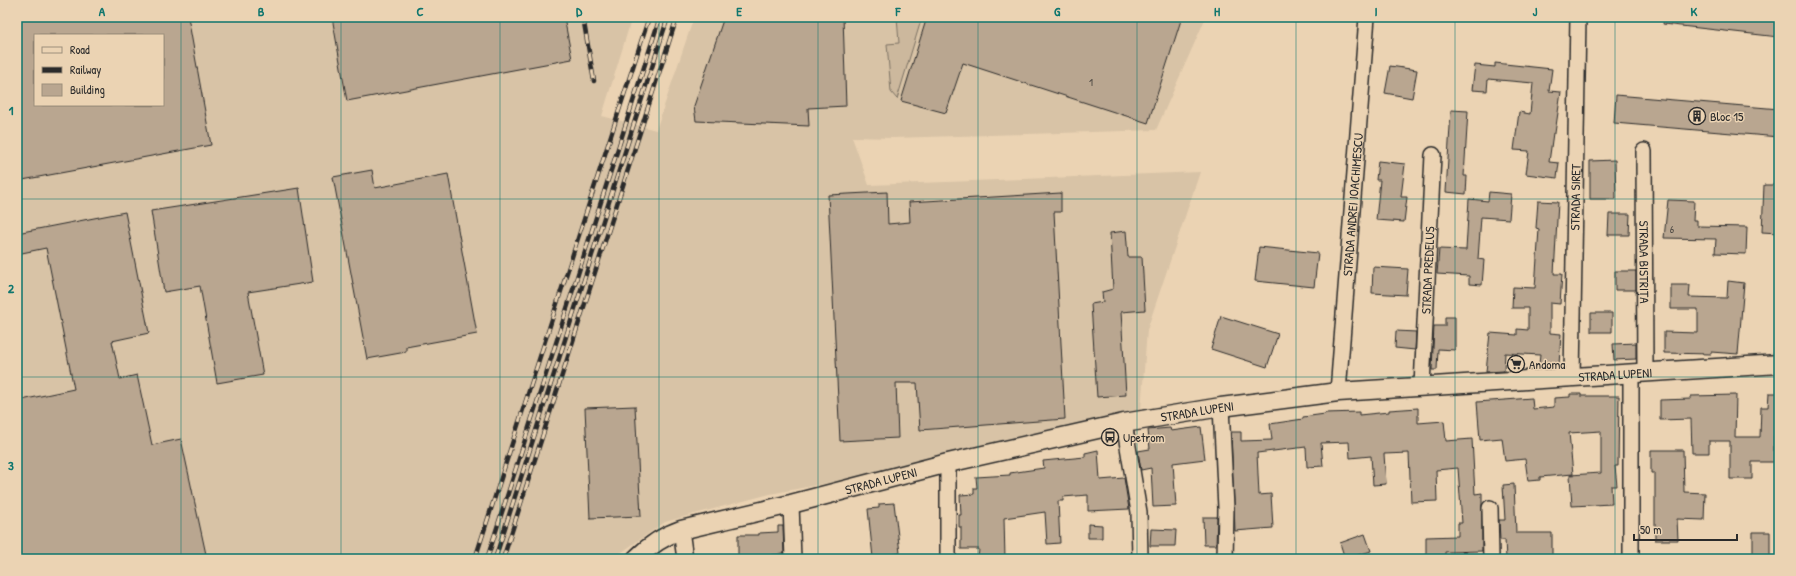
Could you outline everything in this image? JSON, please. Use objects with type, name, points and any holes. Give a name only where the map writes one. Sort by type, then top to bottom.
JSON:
[{"type":"street","name":"STRADA ANDREI IOACHIMESCU","points":[[1338,392],[1367,17]]},
{"type":"street","name":"STRADA SIRET","points":[[1572,377],[1578,17]]},
{"type":"street","name":"STRADA BISTRIȚA","points":[[1631,559],[1644,151]]},
{"type":"street","name":"STRADA PREDELUȘ","points":[[1422,386],[1433,155]]},
{"type":"street","name":"STRADA LUPENI","points":[[636,559],[655,542],[667,535],[681,530],[791,504],[948,463],[1124,423],[1221,407],[1338,392],[1779,364]]},
{"type":"street","points":[[1221,407],[1226,508],[1225,559]]},
{"type":"street","points":[[1124,423],[1139,512],[1140,559]]},
{"type":"street","points":[[948,463],[948,559]]},
{"type":"street","points":[[791,504],[793,559]]},
{"type":"street","points":[[1490,508],[1491,559]]},
{"type":"street","points":[[681,530],[685,559]]},
{"type":"shaded area","points":[[17,17],[632,17],[602,116],[656,130],[694,17],[1206,17],[1156,130],[893,138],[852,137],[869,185],[1200,172],[1147,330],[1141,410],[897,470],[770,494],[665,522],[619,554],[616,559],[17,559]]},
{"type":"shaded area","points":[[897,17],[922,17],[897,99],[891,92],[887,44],[899,43]]},
{"type":"building","points":[[17,17],[188,17],[211,145],[17,181]]},
{"type":"building","points":[[332,17],[564,17],[572,59],[347,101]]},
{"type":"building","points":[[724,17],[843,17],[846,106],[808,108],[809,126],[696,121],[694,106]]},
{"type":"building","points":[[927,17],[1182,17],[1148,123],[963,63],[946,113],[901,101]]},
{"type":"building","points":[[1664,17],[1779,17],[1779,37],[1663,24]]},
{"type":"building","points":[[1495,63],[1552,69],[1549,91],[1561,92],[1549,162],[1559,163],[1557,178],[1526,174],[1529,151],[1514,150],[1519,112],[1530,114],[1533,83],[1488,79],[1487,91],[1472,90],[1475,65],[1495,67]]},
{"type":"building","points":[[1390,66],[1417,70],[1412,98],[1385,93]]},
{"type":"building","name":"Bloc 15","points":[[1616,95],[1779,109],[1779,137],[1614,123]]},
{"type":"building","points":[[1451,110],[1468,111],[1464,176],[1467,176],[1466,194],[1446,192]]},
{"type":"building","points":[[1615,160],[1616,199],[1590,199],[1590,161]]},
{"type":"building","points":[[1378,161],[1405,164],[1401,197],[1407,197],[1404,222],[1376,220],[1380,180],[1376,180]]},
{"type":"building","points":[[372,170],[375,188],[448,174],[477,334],[406,347],[406,352],[367,359],[333,177]]},
{"type":"building","points":[[1764,185],[1779,185],[1778,233],[1762,232]]},
{"type":"building","points":[[299,188],[313,282],[248,292],[263,375],[217,383],[200,286],[164,292],[151,211]]},
{"type":"building","points":[[887,192],[888,224],[910,222],[909,202],[1061,193],[1061,212],[1054,212],[1065,419],[920,430],[917,383],[896,383],[898,438],[840,441],[828,195]]},
{"type":"building","points":[[1489,192],[1511,194],[1509,219],[1481,217],[1478,259],[1484,260],[1482,285],[1469,284],[1469,276],[1437,274],[1439,249],[1466,250],[1469,199],[1488,201]]},
{"type":"building","points":[[1668,200],[1694,201],[1693,221],[1697,221],[1697,226],[1747,227],[1746,254],[1715,253],[1716,239],[1664,238]]},
{"type":"building","points":[[1538,201],[1558,202],[1554,274],[1562,274],[1560,304],[1550,303],[1550,333],[1561,334],[1559,365],[1539,364],[1540,355],[1505,353],[1504,371],[1486,372],[1490,333],[1517,335],[1517,329],[1528,330],[1528,308],[1512,308],[1513,287],[1535,288],[1539,229],[1536,228]]},
{"type":"building","points":[[125,212],[149,333],[112,341],[120,379],[137,375],[152,445],[181,439],[207,559],[17,559],[17,401],[74,389],[46,248],[17,254],[17,233]]},
{"type":"building","points":[[1609,214],[1630,214],[1629,235],[1608,235]]},
{"type":"building","points":[[1126,231],[1128,257],[1142,257],[1145,310],[1121,312],[1126,395],[1097,397],[1091,304],[1103,302],[1102,292],[1113,289],[1110,233]]},
{"type":"building","points":[[1259,247],[1318,253],[1314,287],[1255,281]]},
{"type":"building","points":[[1373,267],[1408,269],[1406,295],[1372,293]]},
{"type":"building","points":[[1615,271],[1636,271],[1636,290],[1615,290]]},
{"type":"building","points":[[1728,281],[1744,283],[1738,354],[1711,352],[1711,354],[1664,353],[1664,332],[1698,333],[1698,309],[1671,309],[1671,285],[1690,285],[1689,297],[1727,298]]},
{"type":"building","points":[[1591,313],[1612,313],[1612,332],[1591,332]]},
{"type":"building","points":[[1221,316],[1278,334],[1267,367],[1211,349]]},
{"type":"building","points":[[1445,317],[1455,317],[1455,350],[1438,349],[1437,370],[1432,370],[1434,326],[1445,326]]},
{"type":"building","points":[[1396,331],[1416,332],[1415,350],[1395,348]]},
{"type":"building","points":[[1636,343],[1636,359],[1614,360],[1613,344]]},
{"type":"building","points":[[1769,393],[1779,393],[1779,436],[1774,436],[1774,462],[1752,462],[1752,479],[1730,479],[1730,441],[1709,441],[1709,453],[1692,453],[1691,419],[1660,420],[1660,400],[1691,399],[1691,396],[1736,395],[1735,437],[1760,437],[1761,407],[1768,407]]},
{"type":"building","points":[[1570,394],[1581,394],[1581,396],[1619,396],[1618,466],[1615,466],[1617,486],[1611,486],[1612,504],[1572,506],[1570,475],[1601,473],[1601,431],[1569,433],[1573,474],[1540,477],[1540,480],[1528,481],[1525,459],[1505,461],[1502,438],[1480,440],[1477,402],[1532,398],[1533,409],[1554,407],[1554,398],[1570,397]]},
{"type":"building","points":[[635,406],[641,516],[590,518],[585,408]]},
{"type":"building","points":[[1418,408],[1418,423],[1444,421],[1446,441],[1472,439],[1475,494],[1482,493],[1482,551],[1445,552],[1445,559],[1426,559],[1426,537],[1458,536],[1458,523],[1462,523],[1458,468],[1436,470],[1437,501],[1411,502],[1409,453],[1384,454],[1386,484],[1373,485],[1371,456],[1350,458],[1349,442],[1321,443],[1323,466],[1307,467],[1306,447],[1257,453],[1259,495],[1271,494],[1273,528],[1235,531],[1231,432],[1241,432],[1241,441],[1272,440],[1270,424],[1303,419],[1303,417],[1325,413],[1359,412],[1359,415],[1389,412],[1389,410]]},
{"type":"building","points":[[1201,427],[1205,459],[1173,463],[1176,506],[1153,507],[1151,468],[1141,470],[1138,451],[1150,449],[1148,430],[1170,428],[1171,431]]},
{"type":"building","points":[[1098,450],[1100,480],[1124,478],[1129,509],[1088,511],[1088,495],[1063,497],[1063,501],[1058,501],[1060,543],[1047,544],[1045,512],[1004,518],[1005,559],[978,559],[979,549],[961,549],[961,527],[959,527],[959,515],[961,515],[960,495],[974,494],[974,488],[977,488],[976,477],[1010,475],[1010,473],[1044,468],[1043,461],[1085,457],[1085,453]]},
{"type":"building","points":[[1651,450],[1683,450],[1684,492],[1705,493],[1704,520],[1677,519],[1678,540],[1655,540],[1655,473],[1651,473]]},
{"type":"building","points":[[1514,484],[1516,533],[1552,533],[1552,559],[1506,559],[1505,540],[1500,540],[1499,520],[1505,520],[1503,485]]},
{"type":"building","points":[[894,503],[900,553],[873,558],[868,509],[879,508],[879,504]]},
{"type":"building","points":[[1203,517],[1217,517],[1216,545],[1204,545]]},
{"type":"building","points":[[1088,524],[1102,525],[1102,538],[1088,538]]},
{"type":"building","points":[[778,526],[783,526],[784,554],[771,555],[771,559],[738,559],[738,535],[759,535],[759,533],[778,532]]},
{"type":"building","points":[[1151,529],[1176,530],[1175,546],[1150,546]]},
{"type":"building","points":[[1753,532],[1770,532],[1770,559],[1753,559]]},
{"type":"building","points":[[1365,534],[1371,551],[1345,559],[1340,543]]},
{"type":"railway","points":[[583,17],[594,81]]},
{"type":"railway","points":[[475,559],[649,17]]},
{"type":"railway","points":[[487,559],[660,17]]},
{"type":"railway","points":[[495,559],[668,17]]},
{"type":"railway","points":[[503,559],[677,17]]},
{"type":"place","name":"Bloc 15","points":[[1697,116]]},
{"type":"place","name":"Andoma","points":[[1516,364]]},
{"type":"place","name":"Upetrom","points":[[1110,437]]}]
